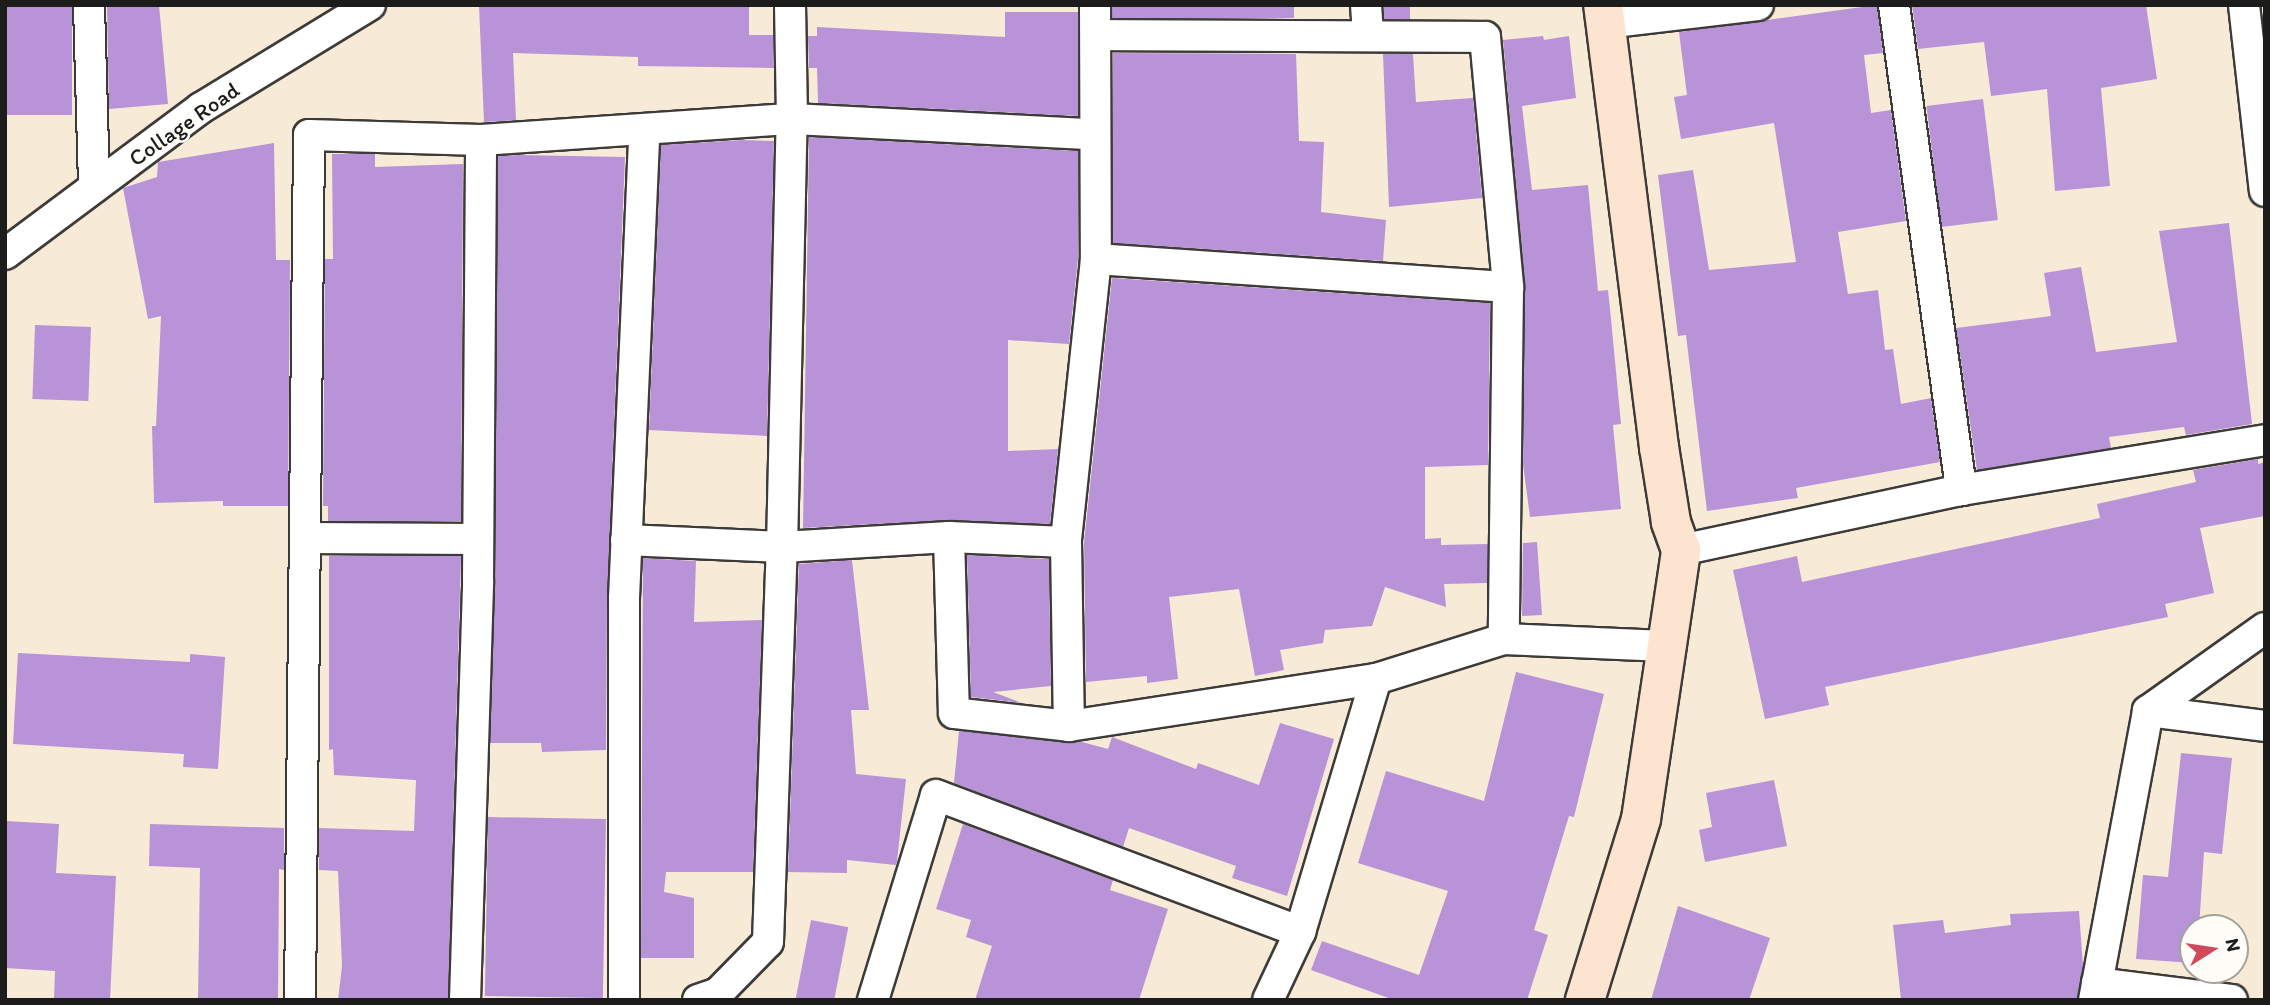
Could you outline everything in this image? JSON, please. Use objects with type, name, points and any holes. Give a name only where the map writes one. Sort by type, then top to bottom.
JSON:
[{"type":"main road","points":[[1585,1000],[1641,819],[1681,550],[1671,522],[1659,447],[1604,14]]},
{"type":"street","points":[[89,5],[94,187]]},
{"type":"street","name":"Collage Road","points":[[5,254],[201,108],[370,5]]},
{"type":"street","points":[[698,1000],[718,993],[768,943],[782,547],[792,119],[790,5]]},
{"type":"street","points":[[1069,726],[1066,542],[1096,259],[1092,134],[1095,5]]},
{"type":"street","points":[[1366,5],[1368,35]]},
{"type":"street","points":[[1604,14],[1758,5]]},
{"type":"street","points":[[1894,5],[1961,490]]},
{"type":"street","points":[[2244,5],[2265,191]]},
{"type":"street","points":[[1096,35],[1485,37],[1508,287],[1504,639]]},
{"type":"street","points":[[300,1000],[309,135],[481,140],[644,132],[792,119],[1092,134]]},
{"type":"street","points":[[624,1000],[626,540],[644,132]]},
{"type":"street","points":[[465,1000],[478,539],[481,140]]},
{"type":"street","points":[[1096,259],[1508,287]]},
{"type":"street","points":[[1681,550],[1961,490],[2265,440]]},
{"type":"street","points":[[626,540],[782,547],[949,537],[1066,542]]},
{"type":"street","points":[[949,537],[954,713],[1069,726],[1376,679],[1504,639],[1665,646]]},
{"type":"street","points":[[305,538],[478,539]]},
{"type":"street","points":[[2232,1000],[2095,991],[2148,711],[2265,628]]},
{"type":"street","points":[[1268,1000],[1300,932],[1376,679]]},
{"type":"street","points":[[2148,711],[2265,726]]},
{"type":"street","points":[[873,1000],[936,795],[1300,932]]},
{"type":"building","points":[[5,5],[72,5],[72,115],[5,115]]},
{"type":"building","points":[[107,5],[159,5],[168,104],[109,109]]},
{"type":"building","points":[[479,5],[749,5],[749,35],[773,35],[774,68],[638,66],[638,57],[513,53],[516,120],[484,122]]},
{"type":"building","points":[[1112,5],[1294,5],[1294,18],[1112,18]]},
{"type":"building","points":[[1384,5],[1410,5],[1410,19],[1384,19]]},
{"type":"building","points":[[1877,5],[1883,53],[1864,55],[1871,113],[1891,110],[1906,221],[1838,232],[1848,294],[1878,290],[1885,350],[1893,349],[1901,404],[1931,398],[1940,462],[1796,488],[1798,498],[1707,511],[1686,335],[1678,336],[1658,175],[1693,170],[1709,270],[1796,262],[1774,123],[1681,139],[1674,97],[1687,95],[1679,32]]},
{"type":"building","points":[[1912,5],[2146,5],[2157,79],[2101,88],[2110,186],[2055,191],[2047,89],[1991,96],[1984,42],[1918,49]]},
{"type":"building","points":[[1005,12],[1078,12],[1078,116],[818,103],[817,68],[809,68],[808,36],[817,36],[817,27],[1005,37]]},
{"type":"building","points":[[1543,36],[1544,40],[1569,36],[1576,98],[1522,106],[1532,190],[1588,185],[1598,291],[1608,290],[1611,319],[1621,424],[1613,425],[1621,509],[1530,517],[1523,464],[1525,285],[1503,40]]},
{"type":"building","points":[[1113,53],[1296,54],[1299,141],[1324,142],[1321,212],[1386,220],[1383,261],[1113,243]]},
{"type":"building","points":[[1383,54],[1413,54],[1416,102],[1473,98],[1482,198],[1389,207]]},
{"type":"building","points":[[1983,99],[1998,220],[1941,227],[1926,106]]},
{"type":"building","points":[[809,137],[1078,151],[1078,258],[1069,344],[1008,340],[1008,451],[1058,449],[1050,524],[948,520],[803,528]]},
{"type":"building","points":[[742,140],[774,141],[767,436],[649,430],[661,145]]},
{"type":"building","points":[[274,143],[276,260],[290,260],[288,506],[223,506],[223,501],[154,503],[152,426],[156,426],[161,316],[148,319],[123,188],[157,177],[158,162]]},
{"type":"building","points":[[332,154],[375,154],[375,167],[463,164],[461,521],[328,521],[328,506],[323,506],[325,259],[333,259]]},
{"type":"building","points":[[498,156],[625,157],[607,597],[606,750],[542,752],[541,743],[490,743]]},
{"type":"building","points":[[2229,223],[2252,424],[2186,435],[2184,427],[2109,437],[2111,448],[1977,470],[1956,328],[2051,316],[2044,273],[2081,267],[2096,352],[2177,342],[2159,231]]},
{"type":"building","points":[[1112,278],[1490,303],[1488,465],[1425,467],[1425,539],[1441,538],[1441,545],[1488,544],[1487,583],[1444,584],[1446,607],[1385,587],[1372,626],[1325,630],[1323,643],[1280,650],[1284,670],[1255,676],[1239,589],[1169,597],[1178,679],[1147,683],[1147,676],[1086,682],[1084,543]]},
{"type":"building","points":[[35,325],[91,327],[88,401],[32,399]]},
{"type":"building","points":[[2258,459],[2258,464],[2265,462],[2265,516],[2200,528],[2214,593],[2165,604],[2168,617],[1825,687],[1829,705],[1765,719],[1733,570],[1797,556],[1802,582],[2100,518],[2097,504],[2196,482],[2193,470]]},
{"type":"building","points":[[1537,542],[1542,615],[1522,616],[1523,543]]},
{"type":"building","points":[[967,555],[1049,559],[1051,686],[993,692],[1022,703],[971,697]]},
{"type":"building","points":[[329,556],[461,556],[448,1000],[338,1000],[342,966],[338,871],[319,870],[319,828],[414,831],[416,780],[334,775],[333,749],[329,750]]},
{"type":"building","points":[[643,558],[696,561],[694,622],[762,620],[753,872],[666,872],[664,892],[694,898],[694,958],[641,958]]},
{"type":"building","points":[[852,560],[869,710],[851,710],[856,774],[906,779],[897,861],[896,865],[847,860],[847,873],[788,872],[799,564]]},
{"type":"building","points":[[18,653],[190,662],[190,654],[225,657],[218,769],[183,767],[184,754],[13,744]]},
{"type":"building","points":[[1516,672],[1604,694],[1574,817],[1569,816],[1534,930],[1548,935],[1527,1000],[1394,1000],[1311,970],[1322,941],[1419,975],[1448,891],[1358,863],[1386,771],[1484,801]]},
{"type":"building","points":[[1280,723],[1334,739],[1287,896],[1232,878],[1236,866],[1129,828],[1123,847],[954,783],[959,731],[1082,742],[1108,749],[1112,737],[1196,769],[1198,763],[1259,785]]},
{"type":"building","points":[[2181,753],[2232,758],[2222,854],[2204,852],[2200,914],[2179,914],[2179,962],[2136,959],[2143,875],[2168,877]]},
{"type":"building","points":[[1774,780],[1787,846],[1705,862],[1699,830],[1712,827],[1706,793]]},
{"type":"building","points":[[488,817],[606,819],[603,998],[485,996]]},
{"type":"building","points":[[5,821],[59,824],[56,873],[116,876],[110,1000],[54,1000],[55,971],[5,968]]},
{"type":"building","points":[[150,824],[284,828],[284,870],[279,869],[278,1000],[198,1000],[200,868],[149,866]]},
{"type":"building","points":[[963,824],[1113,880],[1110,890],[1168,909],[1139,1000],[975,1000],[992,946],[966,937],[971,920],[936,909]]},
{"type":"building","points":[[1678,906],[1770,938],[1749,1000],[1651,1000]]},
{"type":"building","points":[[2079,911],[2083,966],[2077,1000],[1901,1000],[1893,925],[1943,920],[1945,933],[2011,925],[2010,914]]},
{"type":"building","points":[[811,920],[848,927],[834,1000],[796,1000]]}]
